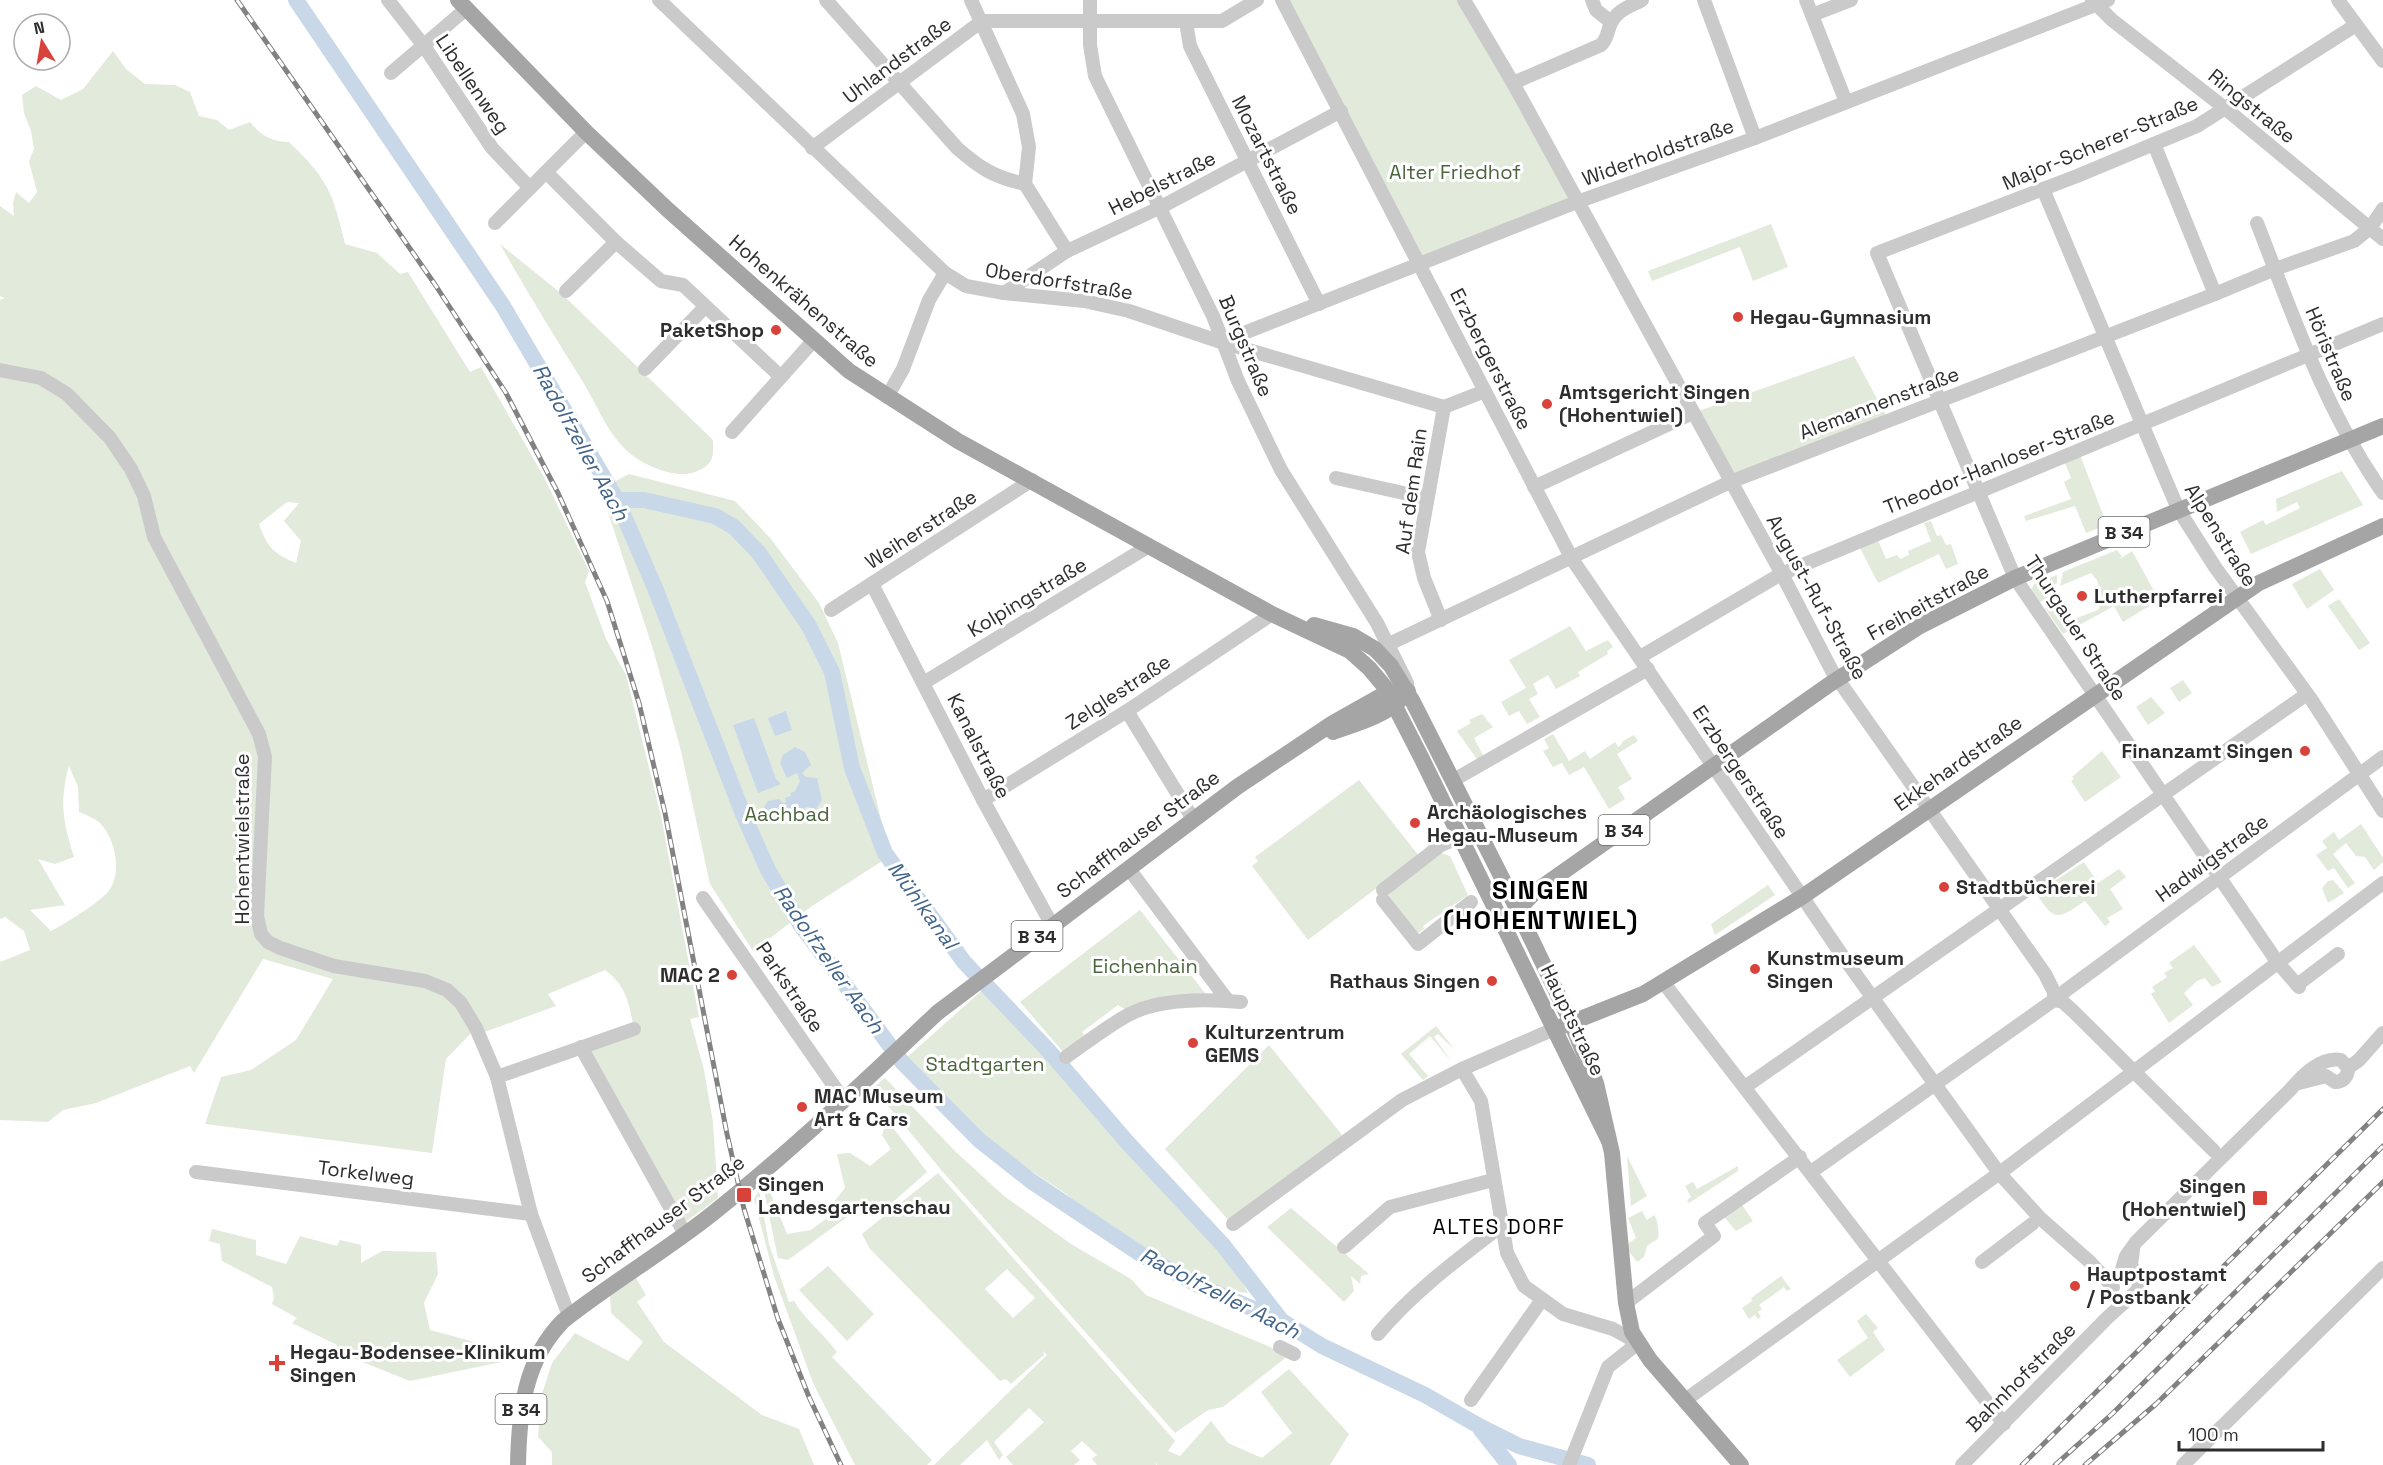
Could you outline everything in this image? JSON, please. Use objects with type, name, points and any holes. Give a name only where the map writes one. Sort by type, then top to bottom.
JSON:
[{"type":"main road","name":"Hohenkrähenstraße","points":[[462,4],[586,132],[667,209],[849,371],[958,441],[1272,614],[1350,651],[1369,668],[1391,699]]},
{"type":"main road","name":"Freiheitstraße","points":[[1503,925],[1536,891],[1837,679],[1920,626],[2015,578],[2383,426]]},
{"type":"main road","name":"Ekkehardstraße","points":[[1554,1029],[1619,1005],[1802,897],[2236,597],[2280,571],[2383,526]]},
{"type":"main road","name":"Hohenkrähenstraße","points":[[1272,614],[1382,646],[1408,691]]},
{"type":"main road","points":[[1350,651],[1382,646]]},
{"type":"main road","name":"Schaffhauser Straße","points":[[518,1465],[521,1405],[531,1372],[552,1331],[568,1316],[685,1234],[740,1191],[908,1042],[937,1013],[990,971],[1130,869],[1245,781],[1305,742],[1408,691]]},
{"type":"main road","name":"Hauptstraße","points":[[1408,691],[1505,884],[1571,1023],[1599,1094],[1609,1141],[1619,1215],[1626,1303],[1632,1332],[1638,1343],[1684,1401],[1741,1465]]},
{"type":"main road","name":"Hauptstraße","points":[[1391,699],[1609,1141]]},
{"type":"main road","points":[[1505,884],[1519,890],[1536,891]]},
{"type":"street","name":"Libellenweg","points":[[388,0],[424,46],[492,148],[530,188]]},
{"type":"street","name":"Oberdorfstraße","points":[[659,0],[945,273],[966,286],[1004,293],[1095,303],[1180,326],[1221,342],[1444,406]]},
{"type":"street","points":[[826,0],[897,83],[957,147],[979,167],[998,178],[1025,184]]},
{"type":"street","points":[[971,0],[1023,114],[1029,147],[1025,184],[1067,251]]},
{"type":"street","name":"Burgstraße","points":[[1090,0],[1090,45],[1095,76],[1213,316],[1221,342],[1281,470],[1382,646]]},
{"type":"street","name":"Uhlandstraße","points":[[812,148],[982,21],[1222,21],[1257,0]]},
{"type":"street","name":"Erzbergerstraße","points":[[1282,0],[1572,559],[1802,897],[1999,1173],[2040,1218],[2090,1262],[2114,1289]]},
{"type":"street","name":"August-Ruf-Straße","points":[[1464,0],[1513,83],[1837,679],[2001,910],[2059,996],[2214,1151]]},
{"type":"street","points":[[1592,0],[1596,10],[1611,22]]},
{"type":"street","points":[[1513,83],[1601,45],[1606,40],[1611,22],[1621,11],[1642,0]]},
{"type":"street","points":[[1704,0],[1755,138]]},
{"type":"street","points":[[1806,0],[1846,102]]},
{"type":"street","points":[[1812,15],[1851,0]]},
{"type":"street","points":[[2338,0],[2383,61]]},
{"type":"street","name":"Widerholdstraße","points":[[1221,342],[1577,202],[1755,138],[2098,2]]},
{"type":"street","name":"Ringstraße","points":[[2098,2],[2383,239]]},
{"type":"street","points":[[391,73],[424,46],[462,4]]},
{"type":"street","name":"Mozartstraße","points":[[1186,22],[1190,46],[1319,304]]},
{"type":"street","name":"Major-Scherer-Straße","points":[[1877,253],[2197,126],[2356,25]]},
{"type":"street","name":"Hebelstraße","points":[[1004,293],[1067,251],[1161,207],[1341,111]]},
{"type":"street","points":[[495,223],[586,132]]},
{"type":"street","points":[[2154,144],[2215,294]]},
{"type":"street","points":[[546,172],[616,242],[661,281],[683,285],[781,377]]},
{"type":"street","name":"Alpenstraße","points":[[2043,189],[2140,425],[2178,509],[2236,597],[2307,694],[2383,811]]},
{"type":"street","name":"Alemannenstraße","points":[[1382,646],[1572,559],[1730,482],[2275,269],[2354,242],[2370,228],[2383,208]]},
{"type":"street","name":"Höristraße","points":[[2257,223],[2307,354],[2347,440],[2382,491]]},
{"type":"street","points":[[566,291],[616,242]]},
{"type":"street","name":"Thurgauer Straße","points":[[1877,253],[2015,578],[2278,963],[2298,986],[2338,954]]},
{"type":"street","points":[[888,397],[903,369],[929,300],[945,273]]},
{"type":"street","points":[[645,369],[705,307]]},
{"type":"street","name":"Theodor-Hanloser-Straße","points":[[1640,657],[1781,574],[2383,324]]},
{"type":"street","points":[[732,432],[814,340]]},
{"type":"street","name":"Hohentwielstraße","points":[[0,369],[41,378],[67,394],[111,438],[131,469],[144,496],[154,537],[259,734],[265,757],[257,916],[261,934],[268,942],[280,948],[334,966],[425,981],[447,990],[461,1003],[476,1028],[497,1077],[531,1214],[568,1316]]},
{"type":"street","name":"Auf dem Rain","points":[[1441,620],[1419,562],[1418,552],[1426,498],[1444,406],[1485,391]]},
{"type":"street","points":[[1534,487],[1693,413]]},
{"type":"street","points":[[1336,478],[1426,498]]},
{"type":"street","name":"Weiherstraße","points":[[831,610],[1032,480]]},
{"type":"street","name":"Kolpingstraße","points":[[925,682],[1149,546]]},
{"type":"street","name":"Kanalstraße","points":[[873,584],[925,682],[983,800],[1052,925]]},
{"type":"street","name":"Zelglestraße","points":[[983,800],[1127,711],[1272,614]]},
{"type":"street","points":[[1452,781],[1648,669]]},
{"type":"street","points":[[1745,1087],[2307,694]]},
{"type":"street","points":[[1127,711],[1194,819]]},
{"type":"street","name":"Hadwigstraße","points":[[1811,1172],[2059,996],[2383,757]]},
{"type":"street","points":[[1460,837],[1440,845],[1383,895],[1418,944],[1471,902]]},
{"type":"street","points":[[1066,1057],[1129,1015],[1144,1009],[1169,1003],[1234,1001],[1130,869]]},
{"type":"street","points":[[1684,1401],[1999,1173],[2383,883]]},
{"type":"street","name":"Parkstraße","points":[[703,898],[843,1100]]},
{"type":"street","points":[[1663,981],[1800,1157],[1873,1264],[2004,1424]]},
{"type":"street","points":[[497,1077],[634,1029]]},
{"type":"street","points":[[1233,1224],[1348,1138],[1425,1088],[1462,1069],[1554,1029]]},
{"type":"street","name":"Bahnhofstraße","points":[[2108,1317],[2114,1289],[2113,1279],[2125,1271],[2128,1252],[2136,1242],[2295,1085],[2305,1072],[2327,1070],[2338,1059],[2348,1068],[2360,1060],[2383,1033]]},
{"type":"street","points":[[580,1047],[685,1234]]},
{"type":"street","points":[[1462,1069],[1480,1101],[1501,1226],[1513,1268],[1524,1286],[1541,1301],[1563,1314],[1613,1329],[1638,1343],[1608,1367],[1571,1460]]},
{"type":"street","points":[[1626,1303],[1714,1236],[1705,1223],[1800,1157]]},
{"type":"street","name":"Torkelweg","points":[[196,1172],[531,1214]]},
{"type":"street","points":[[1344,1247],[1390,1207],[1493,1180]]},
{"type":"street","points":[[1982,1262],[2032,1224]]},
{"type":"street","points":[[1378,1334],[1440,1273],[1501,1226]]},
{"type":"street","name":"Erzbergerstraße","points":[[2090,1262],[2125,1271]]},
{"type":"street","points":[[2183,1465],[2383,1268]]},
{"type":"street","name":"Bahnhofstraße","points":[[1962,1465],[2139,1287],[2140,1279],[2125,1271]]},
{"type":"street","points":[[2114,1289],[2121,1296],[2130,1296]]},
{"type":"street","points":[[1471,1400],[1541,1301]]},
{"type":"street","points":[[1280,1347],[1294,1354]]},
{"type":"green space","name":"Alter Friedhof","points":[[1282,0],[1464,0],[1577,202],[1420,264]]},
{"type":"green space","points":[[113,51],[126,69],[145,84],[175,85],[190,92],[199,116],[217,120],[229,130],[250,122],[267,137],[289,142],[321,177],[337,212],[345,244],[377,253],[400,274],[408,272],[470,372],[481,367],[544,477],[589,571],[585,582],[606,639],[626,675],[661,816],[699,1017],[690,1019],[704,1070],[713,1122],[718,1198],[680,1226],[581,1047],[634,1029],[623,989],[605,970],[548,994],[556,1006],[479,1034],[476,1028],[446,1059],[432,1153],[205,1124],[221,1077],[251,1070],[296,1040],[333,979],[263,959],[194,1073],[190,1066],[96,1103],[63,1110],[48,1122],[0,1120],[0,962],[30,950],[24,931],[5,917],[0,919],[0,300],[5,298],[0,296],[0,206],[14,216],[13,203],[16,192],[29,203],[37,192],[29,161],[34,149],[31,131],[24,113],[22,95],[36,86],[61,100],[83,89]],"holes":[[[287,502],[299,503],[284,521],[301,541],[296,563],[272,548],[259,524]],[[69,766],[78,787],[79,812],[98,821],[106,830],[114,848],[116,869],[111,888],[105,895],[51,931],[30,910],[65,905],[38,859],[55,864],[74,857],[67,833],[63,801]]]},
{"type":"green space","points":[[1771,224],[1788,267],[1753,281],[1740,247],[1652,281],[1648,271]]},
{"type":"green space","points":[[500,244],[563,295],[713,440],[711,460],[706,466],[686,474],[667,472],[638,459],[624,448],[607,425]]},
{"type":"green space","points":[[1854,356],[1889,421],[1730,482],[1693,413]]},
{"type":"green space","points":[[2080,455],[2107,525],[2086,533],[2075,506],[2026,521],[2024,516],[2071,499],[2064,482],[2071,478],[2065,463]]},
{"type":"green space","points":[[2342,471],[2363,505],[2251,554],[2240,532],[2263,520],[2266,525],[2300,508],[2297,502],[2277,512],[2276,499]]},
{"type":"green space","name":"Aachbad","points":[[629,474],[735,501],[771,539],[819,603],[838,643],[890,856],[812,906],[753,951],[710,884],[681,751],[653,649],[604,500],[612,483]]},
{"type":"green space","points":[[1931,521],[1937,536],[1941,535],[1946,545],[1951,544],[1958,564],[1946,569],[1939,554],[1878,583],[1860,548],[1878,540],[1886,559],[1897,555],[1900,559],[1909,555],[1908,551],[1931,541],[1924,523]]},
{"type":"green space","points":[[2117,550],[2122,556],[2120,559],[2132,551],[2159,600],[2123,622],[2114,606],[2063,634],[2045,608],[2052,605],[2058,608],[2066,622],[2098,610],[2103,599],[2097,580],[2091,573],[2060,586],[2063,572]]},
{"type":"green space","points":[[2320,569],[2334,590],[2307,609],[2292,584]]},
{"type":"green space","points":[[2057,575],[2057,583],[2050,586],[2049,598],[2040,602],[2031,590],[2034,584]]},
{"type":"green space","points":[[2339,599],[2370,643],[2359,650],[2328,606]]},
{"type":"green space","points":[[1570,626],[1586,651],[1608,640],[1613,647],[1607,651],[1608,654],[1578,672],[1580,676],[1556,689],[1548,675],[1533,684],[1538,694],[1529,699],[1540,717],[1527,724],[1519,711],[1509,716],[1501,702],[1526,688],[1509,660]]},
{"type":"green space","points":[[2183,680],[2192,693],[2179,702],[2170,688]]},
{"type":"green space","points":[[2151,697],[2165,713],[2148,725],[2136,707]]},
{"type":"green space","points":[[1482,714],[1493,727],[1474,738],[1485,759],[1479,762],[1457,731],[1471,723],[1469,720]]},
{"type":"green space","points":[[1553,734],[1569,761],[1585,751],[1590,759],[1615,742],[1618,747],[1634,735],[1638,741],[1617,754],[1632,779],[1618,787],[1625,799],[1609,809],[1584,767],[1569,775],[1562,763],[1553,767],[1543,751],[1549,748],[1544,739]]},
{"type":"green space","points":[[2102,751],[2121,777],[2085,802],[2071,781],[2074,779],[2072,777]]},
{"type":"green space","points":[[1359,780],[1419,856],[1308,940],[1252,866],[1258,861],[1255,857]]},
{"type":"green space","points":[[2361,824],[2383,858],[2383,862],[2374,870],[2365,857],[2356,856],[2346,843],[2333,854],[2355,883],[2348,888],[2334,868],[2328,871],[2316,855],[2327,848],[2322,841],[2334,832],[2339,840]]},
{"type":"green space","points":[[1441,853],[1450,856],[1468,895],[1423,926],[1424,929],[1415,935],[1388,900],[1389,892]]},
{"type":"green space","points":[[2084,862],[2098,883],[2119,869],[2126,877],[2110,889],[2123,909],[2107,918],[2110,922],[2105,926],[2085,901],[2069,912],[2058,915],[2048,909],[2036,893]]},
{"type":"green space","points":[[2333,880],[2344,893],[2328,903],[2322,888],[2328,881]]},
{"type":"green space","points":[[1768,885],[1775,895],[1715,935],[1711,924]]},
{"type":"green space","name":"Eichenhain","points":[[1140,910],[1208,997],[1130,1012],[1118,1005],[1082,1032],[1086,1039],[1065,1054],[1020,1002]]},
{"type":"green space","points":[[2194,945],[2222,982],[2212,987],[2205,978],[2197,981],[2184,993],[2193,1005],[2169,1023],[2151,994],[2155,991],[2152,987],[2167,977],[2164,973],[2173,968],[2169,963]]},
{"type":"green space","name":"Stadtgarten","points":[[988,985],[1127,1143],[1222,1246],[1248,1293],[1195,1287],[1096,1218],[1065,1193],[981,1138],[904,1060]]},
{"type":"green space","points":[[1436,1026],[1455,1050],[1438,1034],[1434,1037],[1452,1062],[1430,1036],[1409,1054],[1428,1076],[1423,1080],[1401,1054]]},
{"type":"green space","points":[[1269,1045],[1343,1136],[1231,1223],[1165,1149]]},
{"type":"green space","points":[[885,1078],[956,1152],[1004,1196],[1071,1244],[1131,1279],[1146,1295],[1289,1355],[1223,1407],[1208,1410],[1175,1433],[943,1172],[873,1088]]},
{"type":"green space","points":[[887,1120],[927,1172],[878,1215],[858,1209],[788,1260],[778,1258],[763,1186],[769,1189],[787,1234],[811,1230],[838,1210],[833,1203],[845,1188],[837,1154],[850,1153],[870,1166],[891,1149],[882,1135]]},
{"type":"green space","points":[[1627,1156],[1647,1196],[1631,1206]]},
{"type":"green space","points":[[1738,1166],[1738,1171],[1689,1203],[1687,1200],[1691,1197],[1685,1186],[1693,1182],[1697,1189]]},
{"type":"green space","points":[[938,1173],[1175,1441],[1168,1451],[1180,1456],[1211,1421],[1228,1443],[1262,1458],[1292,1433],[1261,1392],[1289,1369],[1349,1434],[1330,1465],[1157,1465],[1157,1462],[1156,1465],[1097,1465],[1092,1459],[1097,1455],[1082,1441],[1071,1451],[1080,1460],[1074,1465],[1013,1465],[1006,1457],[1044,1422],[1029,1408],[994,1442],[1003,1455],[999,1460],[987,1440],[960,1465],[934,1465],[1047,1355],[1043,1351],[1044,1355],[1011,1384],[1006,1379],[1000,1381],[870,1249],[862,1234]],"holes":[[[1007,1269],[1035,1298],[1013,1318],[985,1289]]]},
{"type":"green space","points":[[759,1190],[769,1244],[789,1302],[794,1301],[837,1352],[832,1357],[932,1460],[927,1465],[855,1465],[813,1383],[774,1276],[754,1199]]},
{"type":"green space","points":[[1738,1199],[1753,1221],[1736,1231],[1720,1212]]},
{"type":"green space","points":[[1291,1208],[1369,1274],[1361,1276],[1360,1284],[1351,1276],[1354,1291],[1344,1302],[1267,1227]]},
{"type":"green space","points":[[1642,1211],[1647,1220],[1654,1215],[1659,1236],[1647,1246],[1644,1257],[1637,1262],[1625,1246],[1636,1238],[1628,1218]]},
{"type":"green space","points":[[212,1229],[256,1240],[256,1255],[286,1264],[300,1236],[337,1246],[340,1240],[361,1245],[361,1263],[382,1251],[436,1252],[438,1274],[424,1303],[430,1330],[512,1352],[516,1359],[410,1381],[335,1351],[337,1345],[292,1323],[297,1318],[272,1304],[274,1298],[272,1287],[222,1261],[220,1244],[209,1241]]},
{"type":"green space","points":[[828,1266],[874,1314],[847,1341],[799,1290]]},
{"type":"green space","points":[[1781,1276],[1791,1289],[1787,1291],[1784,1287],[1759,1305],[1762,1309],[1758,1312],[1761,1317],[1758,1319],[1755,1315],[1749,1319],[1742,1308],[1752,1301],[1751,1298]]},
{"type":"green space","points":[[636,1278],[646,1295],[637,1302],[664,1342],[762,1415],[799,1429],[814,1465],[552,1465],[552,1452],[538,1437],[541,1397],[552,1363],[575,1333],[628,1361],[643,1342],[611,1313],[610,1295]]},
{"type":"green space","points":[[1866,1314],[1878,1328],[1873,1332],[1885,1350],[1850,1377],[1837,1360],[1868,1338],[1857,1321]]},
{"type":"water","points":[[786,711],[792,730],[775,736],[768,718]]},
{"type":"water","points":[[754,718],[776,779],[781,784],[758,793],[733,725]]},
{"type":"water","points":[[795,747],[805,752],[811,765],[802,773],[806,777],[817,778],[822,800],[816,809],[806,807],[800,812],[785,817],[783,814],[780,817],[770,818],[764,807],[768,801],[779,799],[783,803],[786,802],[785,798],[791,796],[790,793],[795,791],[800,781],[797,773],[787,778],[780,763],[783,755]]},
{"type":"waterway","name":"Radolfzeller Aach","points":[[296,0],[503,306],[617,500],[655,588],[743,814],[768,870],[800,924],[902,1062],[979,1140],[1031,1181],[1142,1255],[1200,1286],[1282,1321],[1322,1346],[1425,1395],[1519,1446],[1588,1465]]},
{"type":"waterway","name":"Mühlkanal","points":[[617,500],[644,500],[715,516],[734,527],[759,553],[809,626],[832,672],[852,768],[885,853],[964,962],[1048,1050],[1127,1142],[1223,1245],[1281,1320]]},
{"type":"waterway","name":"Radolfzeller Aach","points":[[1481,1430],[1509,1465]]},
{"type":"railway","points":[[237,0],[434,283],[506,393],[558,493],[607,601],[639,703],[665,813],[727,1134],[744,1209],[778,1319],[809,1397],[841,1465]]},
{"type":"railway","points":[[2022,1465],[2383,1109]]},
{"type":"railway","points":[[2055,1465],[2112,1414],[2383,1146]]},
{"type":"railway","points":[[2085,1465],[2156,1404],[2383,1182]]},
{"type":"place","name":"Hegau-Gymnasium","points":[[1738,317]]},
{"type":"place","name":"PaketShop","points":[[776,330]]},
{"type":"place","name":"Amtsgericht Singen (Hohentwiel)","points":[[1547,404]]},
{"type":"place","name":"Lutherpfarrei","points":[[2082,596]]},
{"type":"place","name":"Finanzamt Singen","points":[[2305,751]]},
{"type":"place","name":"Archäologisches Hegau-Museum","points":[[1415,823]]},
{"type":"place","name":"Stadtbücherei","points":[[1944,887]]},
{"type":"place","name":"Kunstmuseum Singen","points":[[1755,969]]},
{"type":"place","name":"MAC 2","points":[[732,975]]},
{"type":"place","name":"Rathaus Singen","points":[[1492,981]]},
{"type":"place","name":"Kulturzentrum GEMS","points":[[1193,1043]]},
{"type":"place","name":"MAC Museum Art & Cars","points":[[802,1107]]},
{"type":"place","name":"Singen Landesgartenschau","points":[[744,1195]]},
{"type":"place","name":"Singen (Hohentwiel)","points":[[2260,1198]]},
{"type":"place","name":"Hauptpostamt / Postbank","points":[[2075,1286]]},
{"type":"place","name":"Hegau-Bodensee-Klinikum Singen","points":[[277,1363]]},
{"type":"district","name":"SINGEN (HOHENTWIEL)","points":[[1541,905]]},
{"type":"district","name":"ALTES DORF","points":[[1499,1226]]}]
